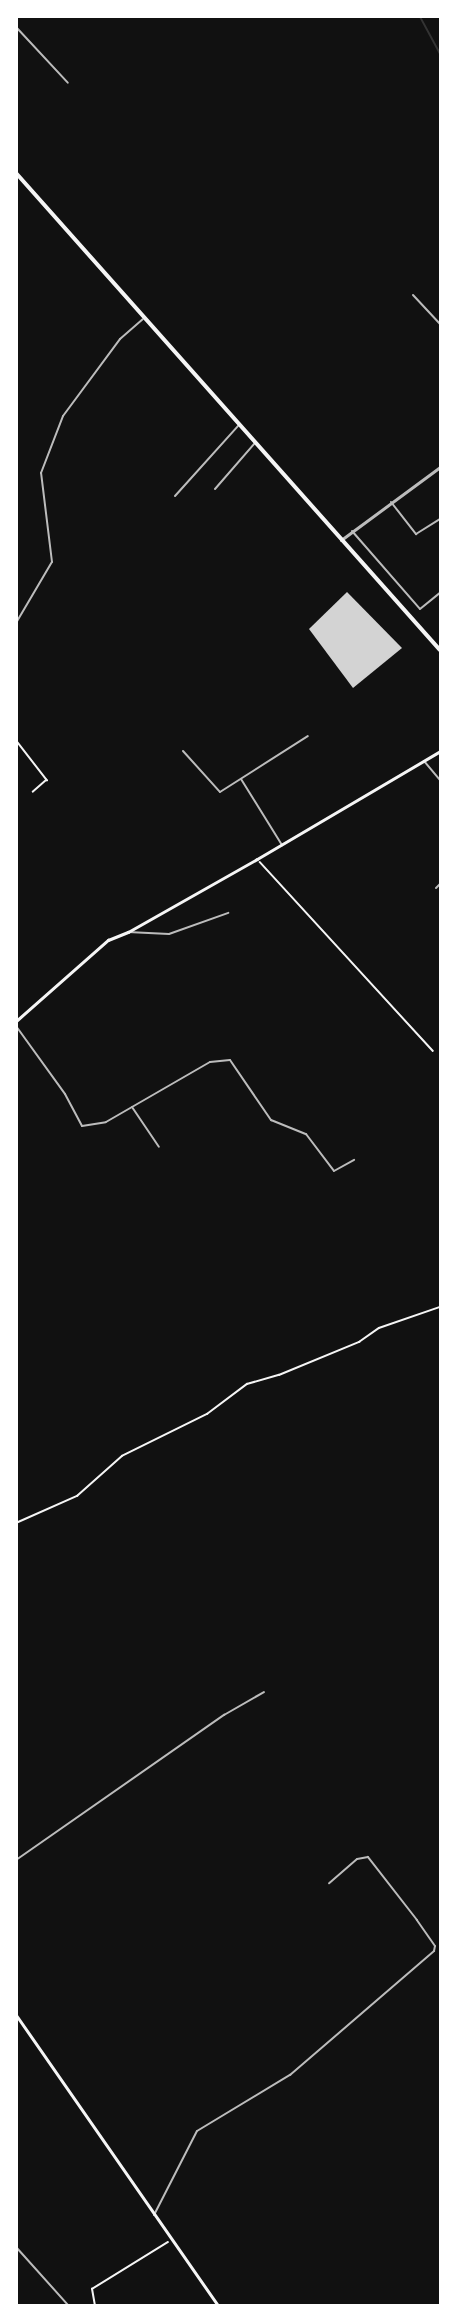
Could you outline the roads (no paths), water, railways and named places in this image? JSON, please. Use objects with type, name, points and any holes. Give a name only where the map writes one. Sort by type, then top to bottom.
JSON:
[{"type":"main road","points":[[16,173],[441,650]]},
{"type":"main road","points":[[16,1021],[78,963],[108,940],[128,932],[282,845],[441,751]]},
{"type":"main road","points":[[16,2016],[218,2306]]},
{"type":"street","points":[[16,27],[68,83]]},
{"type":"street","points":[[413,295],[441,324]]},
{"type":"street","points":[[16,622],[52,562],[41,473],[63,416],[120,339],[143,318]]},
{"type":"street","points":[[175,496],[239,425]]},
{"type":"street","points":[[215,489],[255,443]]},
{"type":"street","points":[[341,540],[441,466]]},
{"type":"street","points":[[391,502],[416,534],[441,519]]},
{"type":"street","points":[[352,531],[420,609],[441,593]]},
{"type":"street","points":[[183,751],[217,792],[308,736]]},
{"type":"street","points":[[424,761],[441,780]]},
{"type":"street","points":[[241,779],[282,845]]},
{"type":"street","points":[[436,888],[441,884]]},
{"type":"street","points":[[128,932],[169,934],[228,913]]},
{"type":"street","points":[[16,1026],[65,1094],[82,1126],[106,1122],[210,1062],[230,1059],[271,1120],[306,1134],[334,1171],[354,1160]]},
{"type":"street","points":[[132,1107],[159,1147]]},
{"type":"street","points":[[16,1860],[224,1715],[264,1692]]},
{"type":"street","points":[[154,2215],[196,2131],[290,2075],[434,1951],[435,1946],[417,1920],[368,1857],[357,1859],[329,1883]]},
{"type":"street","points":[[16,2247],[69,2306]]},
{"type":"waterway","points":[[420,16],[440,53]]}]
